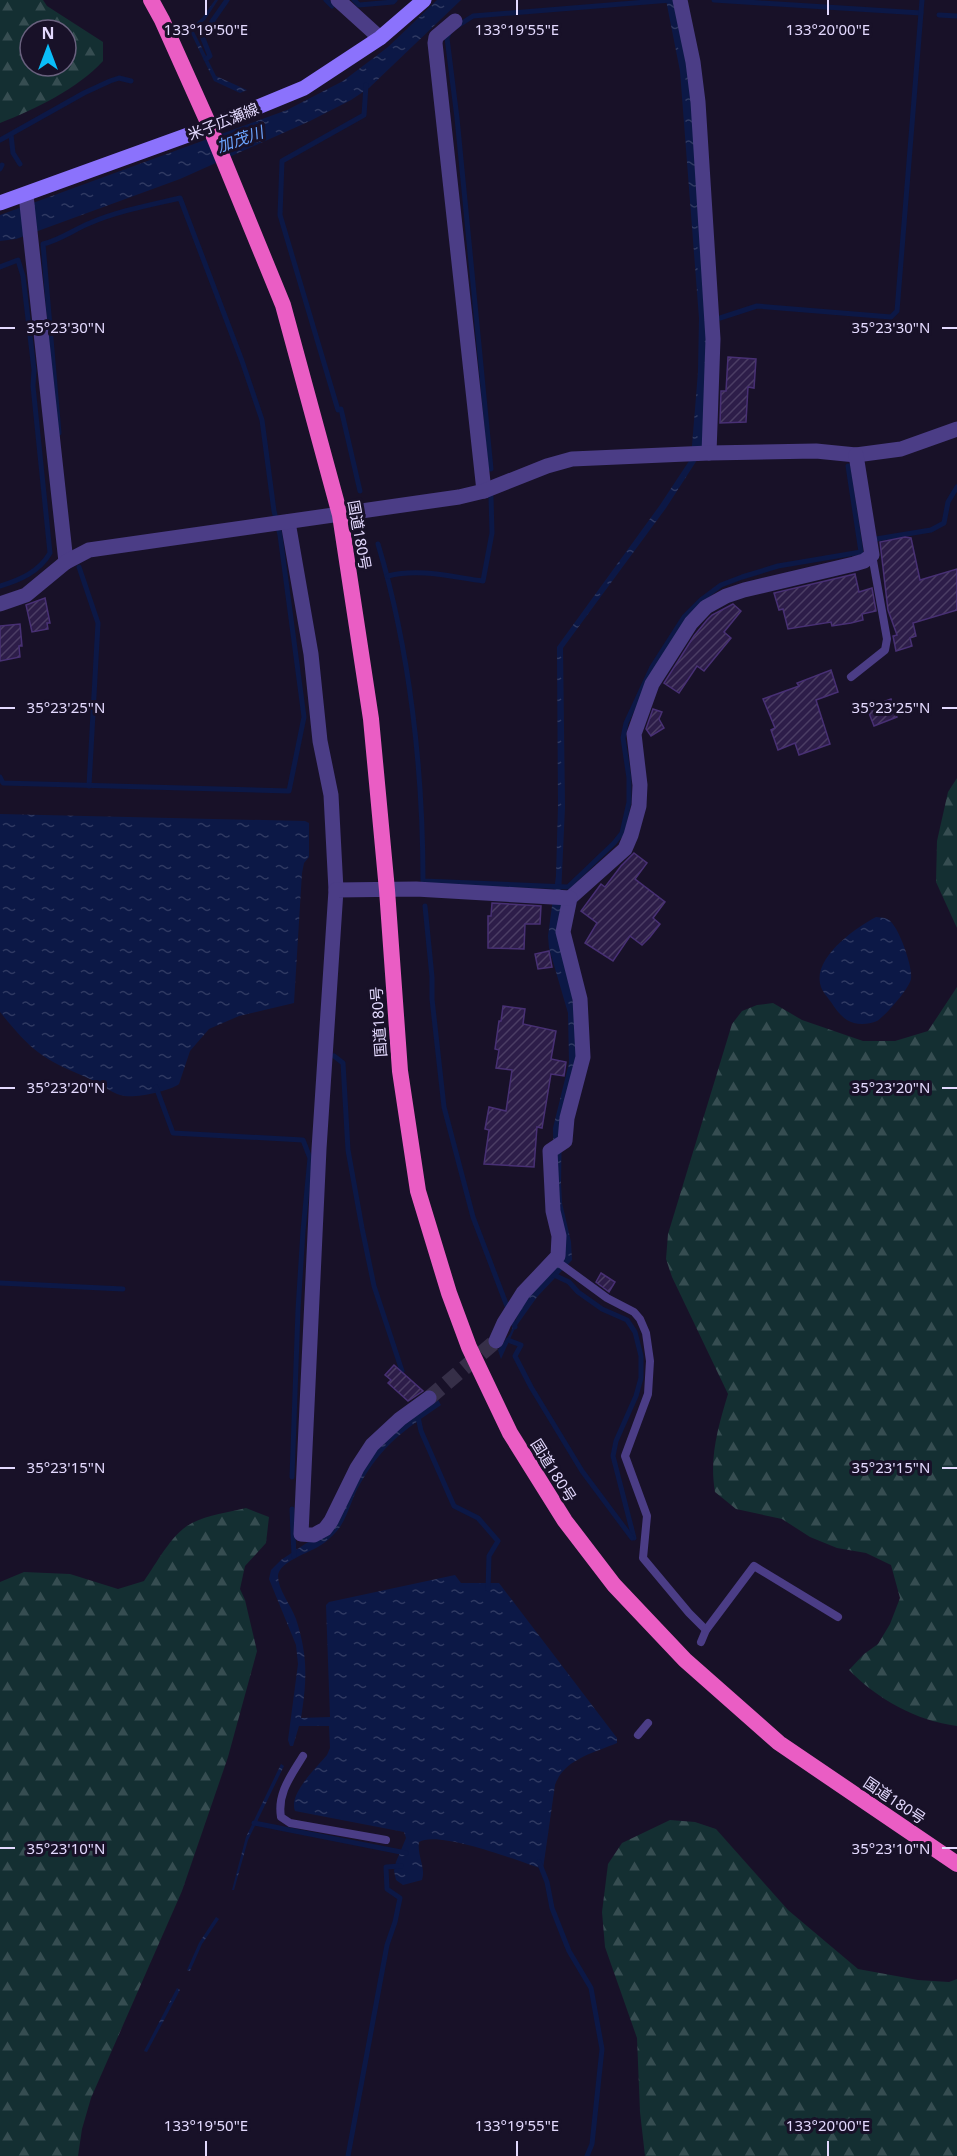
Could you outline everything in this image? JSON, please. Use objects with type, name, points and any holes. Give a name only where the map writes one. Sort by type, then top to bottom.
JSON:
[{"type":"highway","name":"国道180号","points":[[150,0],[162,20],[210,128],[283,305],[340,515],[371,719],[387,890],[400,1071],[418,1191],[449,1293],[469,1347],[510,1433],[565,1521],[614,1585],[685,1660],[779,1743],[957,1864]]},
{"type":"main road","name":"米子広瀬線","points":[[0,203],[210,128],[304,88],[380,38],[424,0]]},
{"type":"street","points":[[338,0],[380,38]]},
{"type":"street","points":[[680,0],[693,62],[698,102],[713,339],[709,453]]},
{"type":"street","points":[[455,21],[436,37],[435,43],[484,491]]},
{"type":"street","points":[[26,195],[66,562]]},
{"type":"street","points":[[0,604],[26,595],[66,562],[89,550],[340,515],[484,491],[547,466],[572,459],[816,451],[856,455],[901,449],[957,429]]},
{"type":"street","points":[[496,1341],[504,1323],[523,1293],[556,1261],[560,1251],[553,1211],[550,1151],[566,1141],[567,1118],[583,1057],[580,999],[562,932],[570,898],[625,849],[631,835],[639,806],[640,785],[634,734],[652,684],[691,623],[706,608],[726,596],[762,585],[854,564],[872,555],[856,455]]},
{"type":"street","points":[[288,522],[311,654],[320,741],[331,795],[336,890],[319,1149],[301,1534],[314,1535],[325,1529],[357,1468],[372,1445],[400,1419],[429,1398]]},
{"type":"street","points":[[336,890],[416,889],[570,898]]},
{"type":"lane","points":[[851,677],[885,650],[886,645],[887,639],[872,555]]},
{"type":"lane","points":[[556,1261],[590,1286],[634,1312],[646,1333],[650,1361],[648,1394],[625,1456],[647,1515],[643,1558],[689,1614],[706,1630]]},
{"type":"lane","points":[[701,1642],[706,1630],[754,1566],[838,1617]]},
{"type":"lane","points":[[638,1735],[648,1723]]},
{"type":"lane","points":[[303,1756],[281,1793],[279,1805],[281,1817],[290,1823],[386,1840]]},
{"type":"green space","points":[[0,0],[43,0],[47,6],[66,18],[18,18],[18,78],[78,78],[78,26],[103,42],[103,61],[93,71],[42,105],[0,123]]},
{"type":"green space","points":[[957,778],[957,928],[936,882],[937,841],[948,792]]},
{"type":"green space","points":[[957,987],[957,1726],[927,1719],[898,1707],[860,1681],[849,1670],[864,1654],[878,1644],[890,1624],[900,1598],[891,1565],[866,1553],[837,1548],[810,1537],[782,1519],[736,1509],[715,1492],[714,1455],[728,1394],[672,1277],[666,1259],[668,1234],[732,1024],[742,1011],[757,1005],[773,1003],[802,1020],[863,1041],[895,1041],[928,1031]]},
{"type":"green space","points":[[246,1508],[269,1517],[266,1543],[245,1566],[240,1589],[245,1600],[257,1651],[228,1757],[182,1891],[91,2098],[82,2129],[78,2156],[0,2156],[0,1582],[24,1572],[70,1574],[118,1589],[144,1581],[171,1541],[184,1528],[198,1520]]},
{"type":"green space","points":[[670,1820],[695,1822],[716,1829],[788,1910],[858,1969],[918,1980],[949,1982],[957,1979],[957,2156],[645,2156],[640,2112],[637,2038],[605,1947],[602,1912],[608,1864],[622,1843]]},
{"type":"water","points":[[215,0],[218,0],[205,20],[193,30],[216,76],[247,90],[240,93],[214,81],[189,29],[202,18]]},
{"type":"water","name":"加茂川","points":[[437,0],[461,0],[369,88],[351,100],[310,121],[180,179],[16,239],[0,241],[0,215],[287,110],[343,81],[388,47]]},
{"type":"water","points":[[666,0],[677,0],[692,76],[706,279],[706,439],[697,460],[666,508],[563,648],[565,807],[561,895],[578,1048],[562,1124],[561,1183],[562,1203],[571,1242],[572,1260],[537,1297],[515,1328],[501,1359],[498,1350],[510,1334],[523,1302],[564,1256],[554,1170],[553,1128],[569,1063],[568,1013],[549,948],[548,936],[556,876],[557,647],[660,505],[691,458],[698,372],[699,318],[680,71]]},
{"type":"water","points":[[0,814],[305,821],[309,823],[309,857],[304,863],[302,873],[294,1003],[239,1016],[209,1029],[190,1051],[179,1084],[153,1093],[137,1096],[121,1095],[48,1059],[25,1041],[0,1012]]},
{"type":"water","points":[[876,917],[889,920],[897,930],[908,957],[911,979],[891,1008],[881,1018],[871,1023],[857,1024],[850,1022],[838,1012],[821,987],[820,976],[828,955],[857,929]]},
{"type":"water","points":[[437,1398],[441,1405],[395,1439],[377,1458],[360,1484],[343,1522],[335,1533],[321,1545],[289,1562],[280,1571],[278,1576],[280,1587],[296,1619],[303,1645],[305,1680],[301,1718],[330,1717],[326,1605],[329,1602],[455,1575],[461,1583],[499,1583],[617,1738],[617,1743],[581,1758],[559,1776],[555,1785],[543,1869],[460,1843],[429,1839],[419,1842],[422,1880],[403,1885],[396,1880],[394,1871],[406,1838],[404,1832],[295,1811],[294,1804],[299,1789],[327,1755],[330,1748],[329,1726],[299,1726],[293,1746],[290,1746],[288,1740],[298,1664],[296,1645],[269,1579],[271,1570],[281,1560],[311,1540],[376,1446]]},
{"type":"water","points":[[281,1764],[284,1766],[248,1840],[234,1890],[232,1890],[246,1837]]},
{"type":"water","points":[[216,1917],[219,1919],[202,1944],[190,1971],[187,1970],[199,1943]]},
{"type":"water","points":[[177,1988],[180,1990],[147,2052],[144,2051]]},
{"type":"building","points":[[728,357],[756,359],[754,388],[748,387],[746,422],[720,423],[721,391],[726,391]]},
{"type":"building","points":[[911,538],[920,580],[957,569],[957,610],[913,623],[916,636],[910,638],[912,646],[896,651],[893,636],[897,635],[888,610],[880,542]]},
{"type":"building","points":[[855,574],[859,592],[872,588],[876,611],[862,614],[863,620],[851,623],[832,626],[831,622],[788,629],[783,609],[779,610],[774,593]]},
{"type":"building","points":[[45,598],[50,623],[47,623],[48,629],[32,632],[26,605]]},
{"type":"building","points":[[733,604],[741,611],[724,632],[731,638],[704,671],[697,666],[679,693],[664,683],[707,620]]},
{"type":"building","points":[[20,624],[22,646],[19,646],[20,657],[0,661],[0,626]]},
{"type":"building","points":[[831,670],[838,692],[816,700],[830,744],[799,755],[795,743],[778,750],[771,730],[775,728],[763,699],[799,686],[797,683]]},
{"type":"building","points":[[891,699],[897,717],[874,726],[867,708]]},
{"type":"building","points":[[653,709],[662,712],[659,719],[664,728],[651,736],[646,729]]},
{"type":"building","points":[[634,853],[647,863],[635,879],[665,902],[653,918],[660,924],[650,937],[642,945],[630,936],[613,961],[585,943],[597,923],[581,911],[601,884],[605,887]]},
{"type":"building","points":[[492,903],[541,906],[540,924],[525,924],[524,949],[488,948],[488,916],[491,916]]},
{"type":"building","points":[[549,951],[552,967],[538,969],[535,954]]},
{"type":"building","points":[[503,1006],[525,1009],[523,1024],[556,1031],[551,1059],[566,1062],[564,1076],[551,1074],[542,1128],[537,1127],[534,1167],[484,1164],[489,1130],[485,1129],[489,1107],[506,1111],[512,1070],[496,1068],[499,1050],[495,1049]]},
{"type":"building","points":[[601,1273],[615,1282],[609,1292],[596,1282]]},
{"type":"building","points":[[394,1365],[423,1391],[408,1401],[388,1383],[391,1380],[385,1375]]},
{"type":"waterway","points":[[206,59],[210,56],[202,36],[227,0]]},
{"type":"waterway","points":[[326,0],[332,6]]},
{"type":"waterway","points":[[354,0],[359,5],[395,0]]},
{"type":"waterway","points":[[456,27],[473,16],[671,0]]},
{"type":"waterway","points":[[714,0],[921,13]]},
{"type":"waterway","points":[[720,318],[757,306],[891,317],[897,311],[922,0]]},
{"type":"waterway","points":[[939,15],[957,16]]},
{"type":"waterway","points":[[449,33],[447,38],[457,118],[491,469]]},
{"type":"waterway","points":[[0,140],[110,81],[119,78],[131,81]]},
{"type":"waterway","points":[[360,491],[341,409],[338,410],[280,215],[282,161],[364,115],[366,85]]},
{"type":"waterway","points":[[11,135],[13,153],[20,164]]},
{"type":"waterway","points":[[0,169],[2,165]]},
{"type":"waterway","points":[[0,777],[3,783],[289,791],[304,717],[262,420],[180,198],[112,215],[43,244],[59,433]]},
{"type":"waterway","points":[[0,267],[18,260],[23,276],[34,370],[33,386],[50,553],[46,560],[28,574],[0,586]]},
{"type":"waterway","points":[[378,544],[399,626],[412,711],[420,797],[423,881],[568,887],[622,833],[629,802],[629,778],[623,738],[626,723],[652,667],[684,617],[721,585],[742,577],[778,566],[861,552],[848,466]]},
{"type":"waterway","points":[[870,540],[931,530],[944,523],[948,502],[957,487]]},
{"type":"waterway","points":[[388,576],[424,573],[483,581],[492,533],[491,497]]},
{"type":"waterway","points":[[79,567],[98,623],[89,786]]},
{"type":"waterway","points":[[425,906],[444,1107],[473,1217],[515,1327]]},
{"type":"waterway","points":[[334,1056],[343,1063],[348,1150],[374,1286],[402,1371]]},
{"type":"waterway","points":[[156,1087],[173,1133],[303,1140],[310,1158],[298,1310],[292,1477]]},
{"type":"waterway","points":[[554,1275],[569,1282],[578,1292],[602,1309],[627,1320],[635,1332],[641,1356],[641,1378],[636,1396],[616,1441],[613,1456],[634,1538]]},
{"type":"waterway","points":[[0,1283],[123,1289]]},
{"type":"waterway","points":[[508,1340],[521,1345],[515,1356],[531,1387],[582,1471],[632,1538]]},
{"type":"waterway","points":[[418,1417],[421,1431],[454,1506],[478,1518],[498,1541],[489,1556],[488,1589]]},
{"type":"waterway","points":[[292,1509],[294,1556]]},
{"type":"waterway","points":[[254,1823],[406,1853]]},
{"type":"waterway","points":[[539,1862],[547,1882],[552,1908],[569,1951],[591,1988],[602,2049],[592,2144],[587,2156]]},
{"type":"waterway","points":[[348,2156],[387,1945],[400,1898],[387,1889],[386,1867],[401,1866]]},
{"type":"tunnel","points":[[429,1398],[496,1341]]}]
